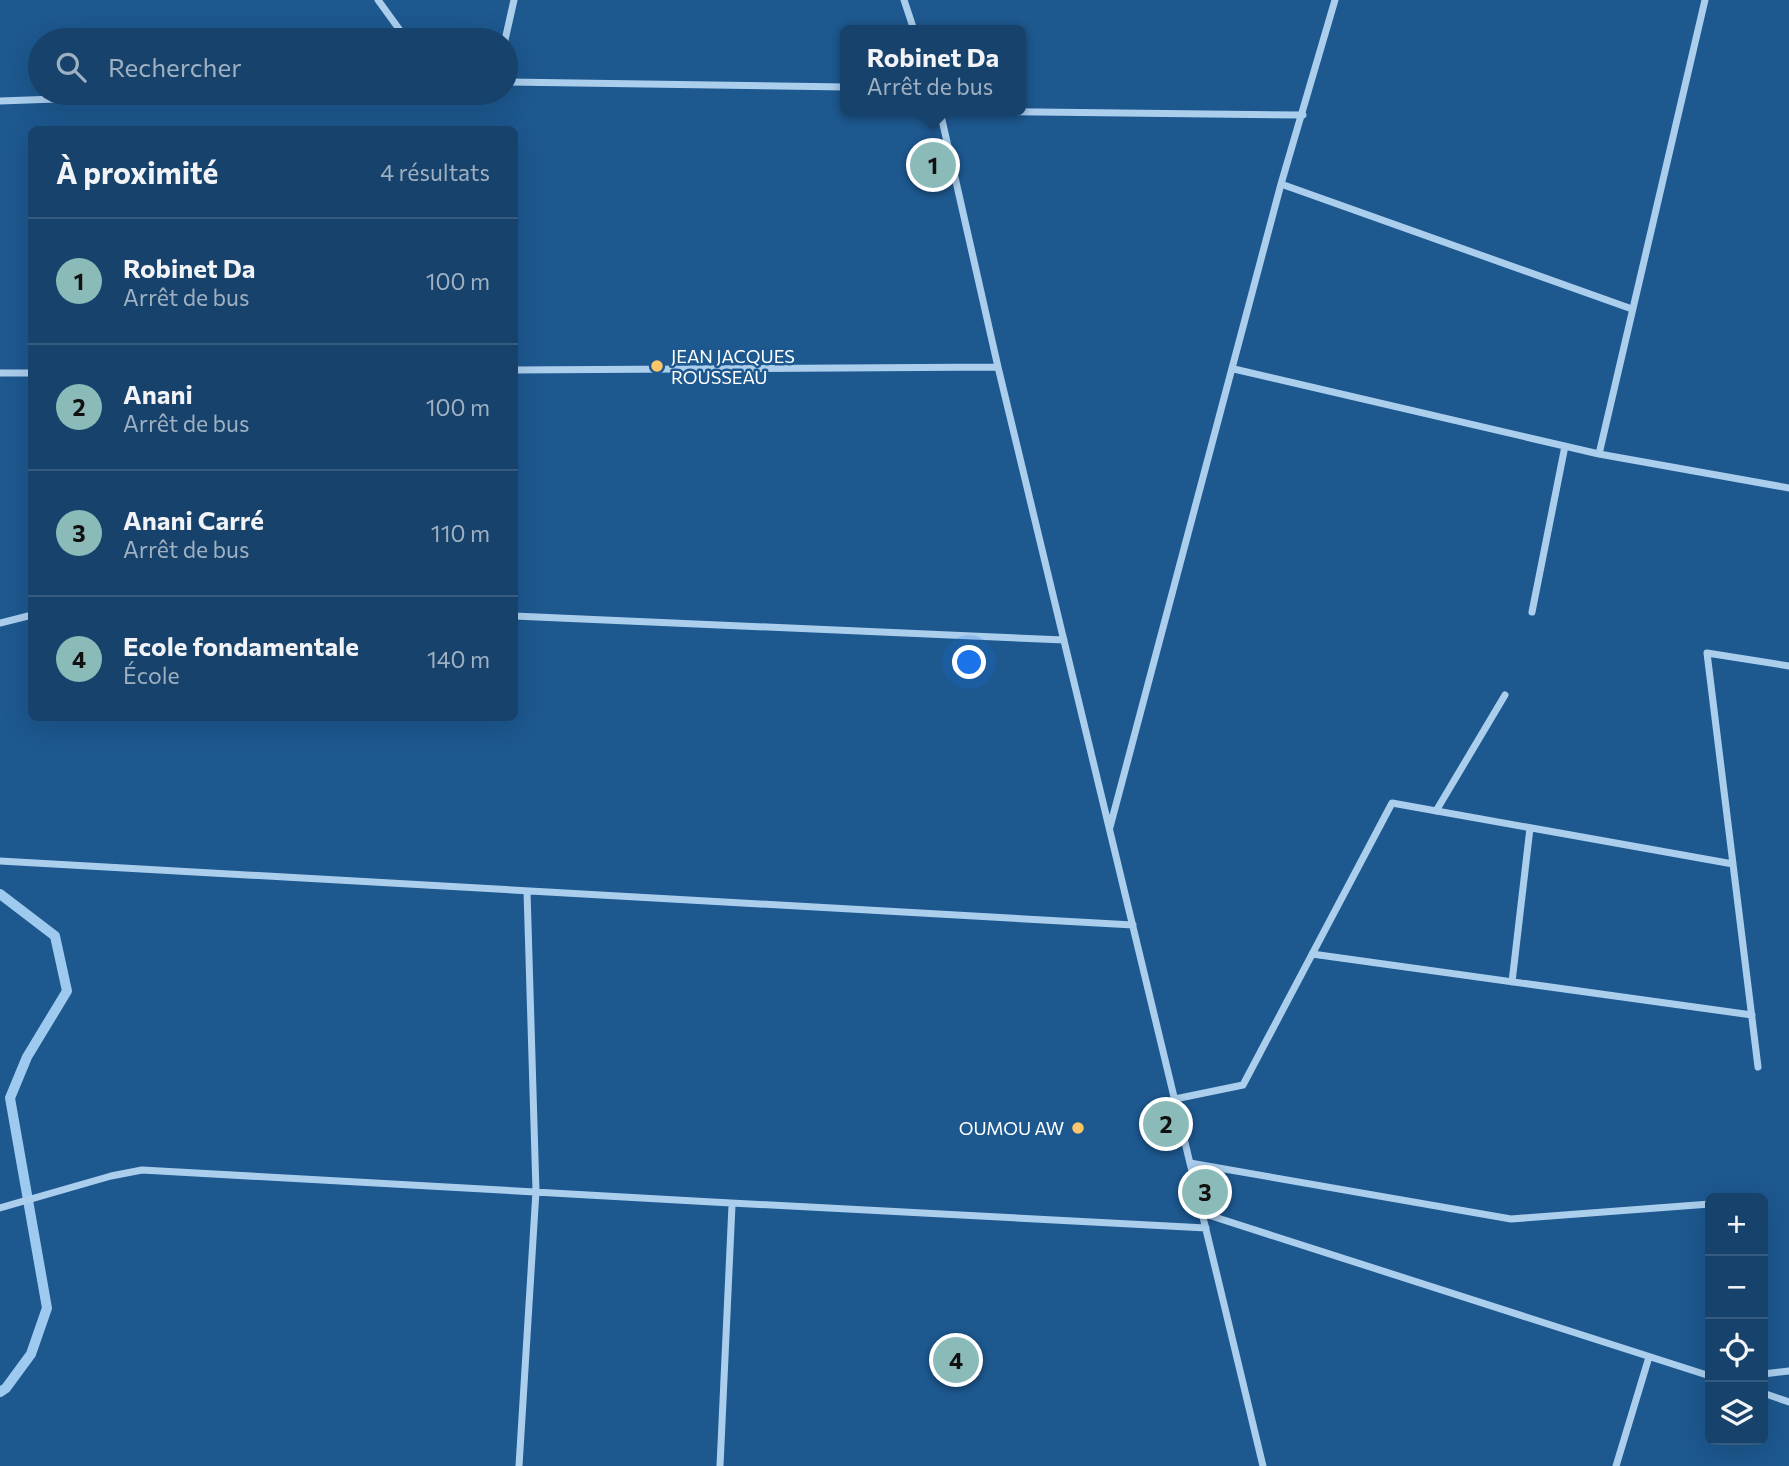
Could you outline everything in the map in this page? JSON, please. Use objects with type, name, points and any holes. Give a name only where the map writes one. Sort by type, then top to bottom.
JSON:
[{"type":"street","points":[[378,0],[399,28]]},
{"type":"street","points":[[508,28],[514,0]]},
{"type":"street","points":[[905,0],[912,25]]},
{"type":"street","points":[[1110,828],[1282,184],[1335,0]]},
{"type":"street","points":[[1600,454],[1705,0]]},
{"type":"street","points":[[518,82],[840,87]]},
{"type":"street","points":[[0,102],[28,101]]},
{"type":"street","points":[[1026,112],[1303,115]]},
{"type":"street","points":[[941,116],[998,367],[1263,1466]]},
{"type":"street","points":[[1282,184],[1632,309]]},
{"type":"street","points":[[518,370],[998,367]]},
{"type":"street","points":[[1234,369],[1600,454],[1789,488]]},
{"type":"street","points":[[0,373],[28,373]]},
{"type":"street","points":[[1532,612],[1565,446]]},
{"type":"street","points":[[518,615],[1064,640]]},
{"type":"street","points":[[0,623],[28,616]]},
{"type":"street","points":[[1758,1067],[1707,653],[1789,666]]},
{"type":"street","points":[[1436,811],[1505,695]]},
{"type":"street","points":[[1175,1099],[1242,1085],[1392,803],[1733,864]]},
{"type":"street","points":[[1512,982],[1530,828]]},
{"type":"street","points":[[0,862],[1133,925]]},
{"type":"street","points":[[519,1466],[536,1191],[527,891]]},
{"type":"street","points":[[1312,954],[1752,1015]]},
{"type":"street","points":[[1190,1163],[1511,1219],[1705,1204]]},
{"type":"street","points":[[0,1208],[111,1176],[142,1170],[536,1191],[732,1205],[1206,1228]]},
{"type":"street","points":[[720,1466],[732,1205]]},
{"type":"street","points":[[1202,1213],[1705,1375]]},
{"type":"street","points":[[1616,1466],[1649,1357]]},
{"type":"street","points":[[1768,1373],[1789,1371]]},
{"type":"street","points":[[1768,1395],[1789,1402]]},
{"type":"waterway","points":[[0,894],[55,936],[67,991],[27,1057],[10,1098],[47,1308],[31,1354],[6,1388],[0,1392]]},
{"type":"place","name":"Robinet Da","points":[[933,165]]},
{"type":"place","name":"JEAN JACQUES ROUSSEAU","points":[[657,366]]},
{"type":"place","name":"Anani","points":[[1166,1124]]},
{"type":"place","name":"OUMOU AW","points":[[1078,1128]]},
{"type":"place","name":"Anani Carré","points":[[1205,1192]]},
{"type":"place","name":"Ecole fondamentale","points":[[956,1360]]}]
